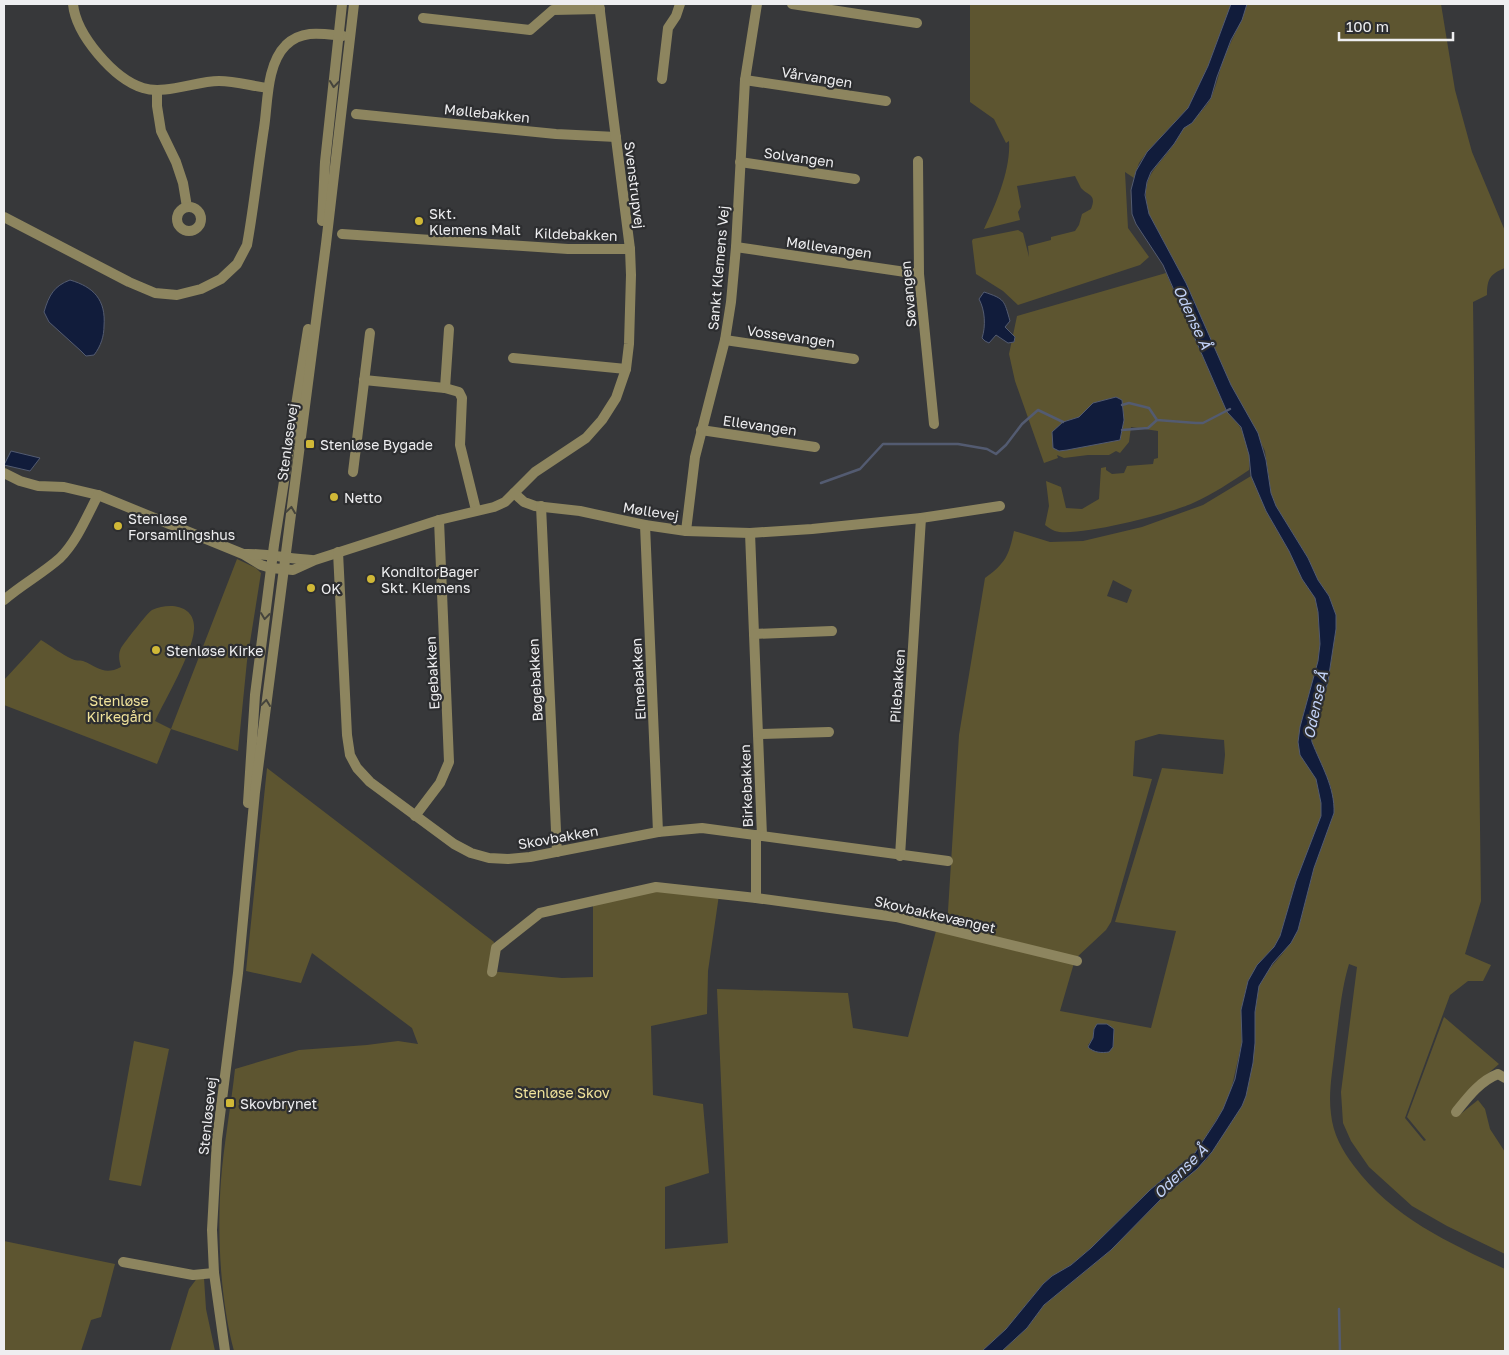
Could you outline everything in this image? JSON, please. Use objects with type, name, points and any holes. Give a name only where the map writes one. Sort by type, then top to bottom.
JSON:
[{"type":"street","points":[[72,4],[73,11],[88,41],[107,63],[126,80],[144,88],[157,90],[201,82],[221,81],[268,88]]},
{"type":"street","name":"Stenløsevej","points":[[225,1351],[214,1273],[212,1230],[216,1149],[238,972],[245,884],[284,558],[323,264],[344,36],[342,4]]},
{"type":"street","name":"Stenløsevej","points":[[245,884],[244,860],[255,695],[271,568],[296,398],[317,276],[321,243],[325,162],[344,36],[354,4]]},
{"type":"street","points":[[662,79],[668,28],[676,16],[680,4]]},
{"type":"street","name":"Sankt Klemens Vej","points":[[686,531],[694,465],[701,430],[725,340],[731,302],[736,247],[745,80],[757,4]]},
{"type":"street","points":[[792,4],[917,23]]},
{"type":"street","points":[[423,18],[530,30],[553,10],[600,6]]},
{"type":"street","name":"Svenstrupvej","points":[[514,493],[535,472],[586,438],[602,420],[616,398],[626,369],[629,344],[631,285],[630,249],[600,6]]},
{"type":"street","points":[[4,217],[129,282],[155,293],[177,295],[200,289],[221,279],[237,264],[247,245],[266,116],[268,88],[276,61],[286,45],[306,33],[344,36]]},
{"type":"street","name":"Vårvangen","points":[[745,80],[886,101]]},
{"type":"street","points":[[157,90],[157,106],[161,131],[176,162],[183,183],[187,207]]},
{"type":"street","name":"Møllebakken","points":[[356,114],[556,134],[616,137]]},
{"type":"street","name":"Søvangen","points":[[918,161],[919,274],[934,424]]},
{"type":"street","name":"Solvangen","points":[[740,162],[855,179]]},
{"type":"street","name":"Kildebakken","points":[[342,234],[568,249],[630,249]]},
{"type":"street","name":"Møllevangen","points":[[736,247],[919,274]]},
{"type":"street","points":[[445,388],[449,329]]},
{"type":"street","points":[[353,472],[370,333]]},
{"type":"street","name":"Vossevangen","points":[[725,340],[854,359]]},
{"type":"street","points":[[513,358],[626,369]]},
{"type":"street","points":[[364,380],[445,388],[459,392],[462,398],[460,446],[476,510]]},
{"type":"street","name":"Ellevangen","points":[[701,430],[815,447]]},
{"type":"street","points":[[4,474],[38,486],[64,487],[98,495],[243,554],[261,565],[293,570],[338,552],[439,520],[494,507],[505,502],[514,493]]},
{"type":"street","name":"Møllevej","points":[[514,493],[530,505],[580,511],[645,525],[686,531],[750,533],[921,518],[1000,506]]},
{"type":"street","points":[[4,600],[61,557],[73,542],[98,495]]},
{"type":"street","name":"Bøgebakken","points":[[541,506],[557,852]]},
{"type":"street","name":"Pilebakken","points":[[900,856],[921,518]]},
{"type":"street","name":"Egebakken","points":[[415,816],[440,783],[449,762],[439,520]]},
{"type":"street","name":"Elmebakken","points":[[645,525],[658,832]]},
{"type":"street","name":"Birkebakken","points":[[750,533],[758,734],[759,836]]},
{"type":"street","name":"Skovbakken","points":[[338,552],[347,736],[350,755],[356,768],[370,782],[454,844],[471,853],[489,858],[508,859],[557,852],[658,832],[702,828],[948,861]]},
{"type":"street","points":[[243,554],[262,554],[315,560]]},
{"type":"street","points":[[754,634],[832,631]]},
{"type":"street","name":"Birkebakken","points":[[758,734],[829,732]]},
{"type":"street","points":[[756,898],[759,836]]},
{"type":"street","name":"Skovbakkevænget","points":[[492,972],[496,948],[540,913],[656,887],[896,917],[1076,961]]},
{"type":"street","points":[[1456,1112],[1475,1089],[1490,1077],[1498,1074],[1505,1078]]},
{"type":"street","points":[[123,1262],[193,1275],[214,1273]]},
{"type":"green space","points":[[970,4],[1231,4],[1208,66],[1188,108],[1147,152],[1139,163],[1134,178],[1125,172],[1128,228],[1149,257],[1140,265],[1018,305],[1003,291],[976,274],[973,239],[1018,230],[1023,233],[1029,257],[1028,246],[1051,240],[1051,237],[1075,231],[1082,214],[1091,209],[1093,201],[1091,196],[1081,188],[1075,176],[1017,186],[1021,207],[1018,212],[1020,220],[984,229],[998,198],[1005,175],[1008,163],[1009,141],[1006,143],[994,119],[970,102]]},
{"type":"green space","points":[[1247,4],[1441,4],[1455,90],[1472,152],[1505,231],[1505,268],[1496,272],[1490,278],[1487,295],[1473,302],[1481,901],[1465,954],[1491,965],[1483,981],[1468,981],[1450,995],[1405,1118],[1424,1141],[1426,1140],[1407,1117],[1444,1017],[1499,1064],[1470,1089],[1458,1116],[1478,1100],[1485,1109],[1490,1129],[1505,1152],[1505,1254],[1447,1226],[1412,1206],[1369,1167],[1351,1141],[1343,1123],[1341,1092],[1357,967],[1349,964],[1340,1005],[1330,1106],[1334,1128],[1342,1148],[1369,1184],[1386,1200],[1423,1227],[1505,1269],[1505,1351],[1002,1351],[1027,1328],[1044,1305],[1111,1250],[1163,1197],[1207,1159],[1242,1106],[1249,1081],[1255,1043],[1255,1012],[1259,986],[1265,974],[1283,953],[1298,930],[1314,868],[1334,813],[1331,787],[1312,742],[1311,735],[1319,716],[1328,681],[1336,629],[1336,615],[1329,596],[1276,506],[1271,493],[1265,451],[1231,385],[1186,283],[1149,214],[1146,201],[1148,183],[1155,168],[1183,130],[1210,100],[1223,60]]},
{"type":"green space","points":[[1166,273],[1227,412],[1238,424],[1246,438],[1250,462],[1249,470],[1222,488],[1165,513],[1082,531],[1055,531],[1049,528],[1045,525],[1049,506],[1046,481],[1061,487],[1066,508],[1082,509],[1099,499],[1101,468],[1106,467],[1106,470],[1112,474],[1124,473],[1127,466],[1153,464],[1154,459],[1158,458],[1158,431],[1131,427],[1129,442],[1120,453],[1116,451],[1109,455],[1064,458],[1057,455],[1058,458],[1044,463],[1015,381],[1009,354],[1017,316]],"holes":[[[1116,397],[1122,400],[1124,420],[1120,440],[1059,451],[1063,422],[1079,417],[1093,403]]]},
{"type":"green space","name":"Stenløse Skov","points":[[1251,476],[1266,511],[1302,578],[1315,598],[1320,644],[1318,661],[1300,727],[1311,771],[1316,779],[1321,803],[1321,816],[1296,881],[1280,936],[1248,981],[1241,1010],[1242,1042],[1231,1090],[1223,1109],[1195,1153],[1150,1190],[1091,1248],[1071,1265],[1052,1276],[1043,1284],[1006,1329],[982,1351],[234,1351],[225,1310],[219,1222],[222,1166],[235,1069],[299,1050],[398,1041],[418,1044],[412,1028],[312,953],[301,983],[246,971],[267,768],[494,942],[489,971],[562,978],[593,977],[593,904],[655,889],[719,895],[708,971],[707,1014],[651,1026],[653,1095],[703,1104],[709,1173],[665,1187],[665,1249],[728,1243],[717,989],[848,993],[853,1028],[908,1037],[936,931],[1074,963],[1060,1011],[1151,1028],[1176,931],[1115,922],[1162,768],[1223,774],[1224,740],[1159,734],[1135,741],[1133,776],[1152,779],[1111,922],[1106,930],[1076,958],[947,927],[959,735],[985,578],[998,568],[1006,558],[1014,531],[1050,542],[1083,541],[1142,527],[1203,505]],"holes":[[[1113,580],[1132,590],[1127,603],[1107,596]],[[1094,1029],[1114,1029],[1113,1045],[1088,1045],[1093,1038]]]},
{"type":"green space","points":[[237,559],[256,568],[261,573],[247,661],[238,751],[171,729]]},
{"type":"green space","name":"Stenløse Kirkegård","points":[[166,606],[174,606],[191,615],[194,622],[194,630],[184,663],[155,721],[171,729],[157,764],[4,705],[4,680],[41,640],[73,660],[83,661],[105,671],[115,670],[121,667],[119,653],[121,648],[150,612]]},
{"type":"green space","points":[[134,1041],[169,1049],[141,1186],[109,1180]]},
{"type":"green space","points":[[4,1241],[115,1264],[101,1317],[91,1320],[81,1351],[4,1351]]},
{"type":"green space","points":[[198,1277],[204,1278],[206,1309],[215,1351],[170,1351],[189,1289]]},
{"type":"water","name":"Odense Å","points":[[1231,4],[1247,4],[1242,20],[1231,40],[1211,98],[1192,123],[1184,128],[1174,144],[1151,172],[1145,195],[1149,214],[1186,283],[1231,385],[1258,433],[1266,460],[1271,493],[1276,506],[1329,596],[1336,615],[1336,629],[1328,681],[1319,716],[1311,735],[1312,742],[1330,785],[1334,813],[1314,868],[1298,930],[1291,943],[1273,963],[1259,986],[1255,1012],[1253,1063],[1246,1096],[1242,1106],[1212,1152],[1197,1169],[1163,1197],[1111,1250],[1044,1305],[1027,1328],[1002,1351],[982,1351],[1006,1329],[1043,1284],[1052,1276],[1071,1265],[1091,1248],[1150,1190],[1195,1153],[1216,1121],[1235,1079],[1242,1042],[1241,1010],[1248,981],[1257,965],[1274,947],[1280,936],[1296,881],[1321,816],[1321,803],[1316,779],[1300,755],[1298,742],[1300,727],[1318,661],[1320,644],[1315,598],[1302,579],[1289,551],[1266,511],[1251,476],[1249,455],[1241,427],[1227,412],[1163,265],[1136,224],[1132,214],[1131,190],[1136,171],[1147,152],[1188,108],[1208,66]]},
{"type":"water","points":[[70,280],[86,286],[92,291],[97,296],[103,309],[103,333],[100,345],[94,355],[86,356],[49,322],[44,312],[56,288]]},
{"type":"water","points":[[984,292],[1000,299],[1005,304],[1010,321],[1005,327],[1015,337],[1014,342],[1008,343],[996,335],[989,343],[982,338],[984,318],[983,308],[979,299]]},
{"type":"water","points":[[1116,397],[1122,400],[1124,420],[1120,440],[1059,451],[1053,448],[1052,432],[1063,422],[1079,417],[1093,403]]},
{"type":"water","points":[[11,451],[40,458],[30,471],[4,465]]},
{"type":"water","points":[[1097,1024],[1107,1024],[1114,1029],[1113,1047],[1109,1052],[1098,1052],[1088,1047]]},
{"type":"waterway","points":[[1122,405],[1129,403],[1149,408],[1157,420],[1196,423],[1203,423],[1230,409]]},
{"type":"waterway","points":[[821,483],[860,469],[883,444],[958,444],[987,449],[996,454],[1006,445],[1022,424],[1038,410],[1063,422]]},
{"type":"waterway","points":[[1122,430],[1148,428],[1157,420]]},
{"type":"waterway","points":[[1339,1309],[1340,1351]]},
{"type":"place","name":"Skt. Klemens Malt","points":[[419,221]]},
{"type":"place","name":"Stenløse Bygade","points":[[310,444]]},
{"type":"place","name":"Netto","points":[[334,497]]},
{"type":"place","name":"Stenløse Forsamlingshus","points":[[118,526]]},
{"type":"place","name":"KonditorBager Skt. Klemens","points":[[371,579]]},
{"type":"place","name":"OK","points":[[311,588]]},
{"type":"place","name":"Stenløse Kirke","points":[[156,650]]},
{"type":"place","name":"Skovbrynet","points":[[230,1103]]}]
